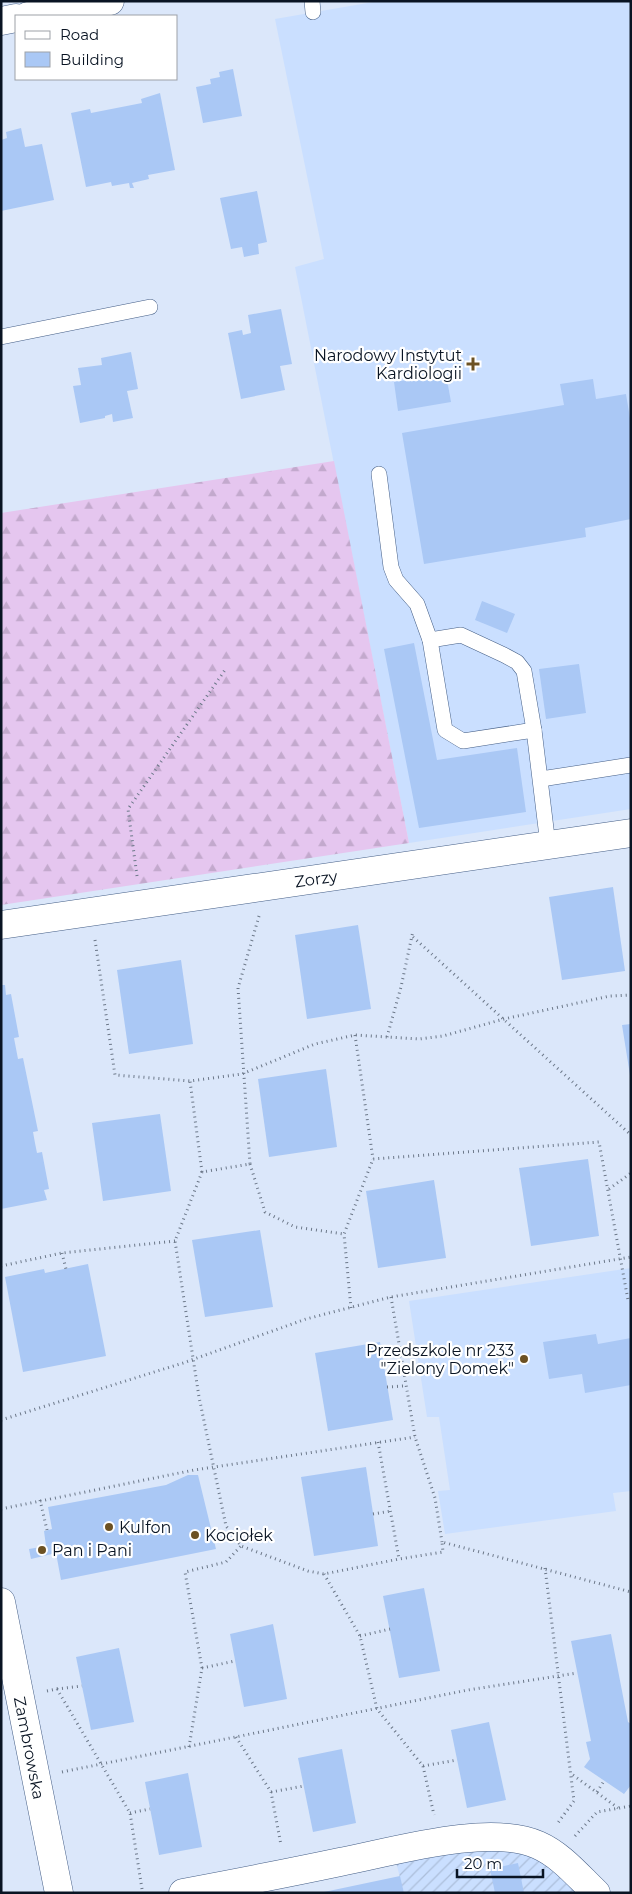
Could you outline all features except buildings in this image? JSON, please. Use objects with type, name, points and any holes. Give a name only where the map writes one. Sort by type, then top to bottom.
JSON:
[{"type":"street","points":[[33,15],[110,1]]},
{"type":"street","points":[[1,21],[15,18]]},
{"type":"street","name":"Zorzy","points":[[1,925],[631,833]]},
{"type":"street","name":"Zambrowska","points":[[1,1602],[34,1777],[59,1893]]},
{"type":"street","points":[[184,1893],[446,1842],[487,1837],[510,1838],[538,1845],[560,1859],[596,1893]]},
{"type":"lane","points":[[1,337],[150,307]]},
{"type":"lane","points":[[379,474],[392,567],[396,580],[417,604],[430,640],[445,730],[463,741],[534,730]]},
{"type":"lane","points":[[430,640],[461,635],[517,662],[524,671],[541,779],[548,845]]},
{"type":"lane","points":[[541,779],[631,765]]},
{"type":"path","points":[[140,904],[128,809],[225,670]]},
{"type":"path","points":[[268,886],[238,988],[242,1074],[250,1164],[265,1212],[295,1227],[344,1234]]},
{"type":"path","points":[[90,912],[115,1075],[190,1081],[242,1074],[315,1044],[355,1034],[387,1038],[420,1039],[443,1036],[504,1019],[610,996],[631,995]]},
{"type":"path","points":[[387,1038],[413,938],[413,931]]},
{"type":"path","points":[[413,938],[631,1135]]},
{"type":"path","points":[[351,1308],[344,1234],[373,1159],[355,1034]]},
{"type":"path","points":[[190,1081],[202,1172],[175,1241],[212,1469],[226,1526],[240,1546],[308,1571],[324,1574],[443,1552],[436,1498],[415,1437],[404,1386],[391,1297]]},
{"type":"path","points":[[373,1159],[599,1142],[622,1259],[628,1300],[631,1300]]},
{"type":"path","points":[[202,1172],[250,1164]]},
{"type":"path","points":[[608,1189],[631,1173]]},
{"type":"path","points":[[1,1266],[62,1253],[118,1245],[175,1241]]},
{"type":"path","points":[[62,1253],[66,1269]]},
{"type":"path","points":[[1,1420],[193,1360],[306,1319],[391,1297],[631,1257]]},
{"type":"path","points":[[387,1388],[404,1386]]},
{"type":"path","points":[[1,1509],[194,1470],[212,1469],[415,1437]]},
{"type":"path","points":[[378,1442],[398,1559]]},
{"type":"path","points":[[40,1500],[47,1530]]},
{"type":"path","points":[[373,1514],[391,1511]]},
{"type":"path","points":[[442,1542],[631,1592]]},
{"type":"path","points":[[190,1747],[202,1668],[185,1572],[226,1562],[240,1546]]},
{"type":"path","points":[[545,1568],[574,1801],[556,1825]]},
{"type":"path","points":[[324,1574],[360,1636],[377,1709],[423,1766],[435,1821]]},
{"type":"path","points":[[360,1636],[390,1629]]},
{"type":"path","points":[[202,1668],[235,1661]]},
{"type":"path","points":[[34,1777],[468,1690],[577,1672]]},
{"type":"path","points":[[19,1695],[82,1686]]},
{"type":"path","points":[[56,1689],[130,1813],[142,1889]]},
{"type":"path","points":[[236,1738],[271,1792],[282,1850]]},
{"type":"path","points":[[423,1766],[457,1760]]},
{"type":"path","points":[[572,1774],[618,1809]]},
{"type":"path","points":[[597,1792],[604,1781]]},
{"type":"path","points":[[271,1792],[304,1786]]},
{"type":"path","points":[[573,1840],[597,1812],[631,1806]]},
{"type":"path","points":[[130,1813],[150,1809]]},
{"type":"shaded area","name":"Narodowy Instytut Kardiologii","points":[[379,1],[631,1],[631,809],[409,843],[295,267],[324,259],[275,19]]},
{"type":"shaded area","name":"Przedszkole nr 233 \"Zielony Domek\"","points":[[631,1268],[631,1491],[613,1493],[616,1511],[445,1534],[438,1491],[450,1490],[439,1417],[427,1417],[409,1301]]},
{"type":"shaded area","points":[[469,1847],[525,1853],[549,1865],[579,1893],[404,1893],[396,1862]]},
{"type":"green space","points":[[334,461],[409,843],[1,905],[1,513]]},
{"type":"place","name":"Narodowy Instytut Kardiologii","points":[[473,364]]},
{"type":"place","name":"Przedszkole nr 233 \"Zielony Domek\"","points":[[524,1359]]},
{"type":"place","name":"Kulfon","points":[[109,1527]]},
{"type":"place","name":"Kociołek","points":[[195,1535]]},
{"type":"place","name":"Pan i Pani","points":[[42,1550]]}]
